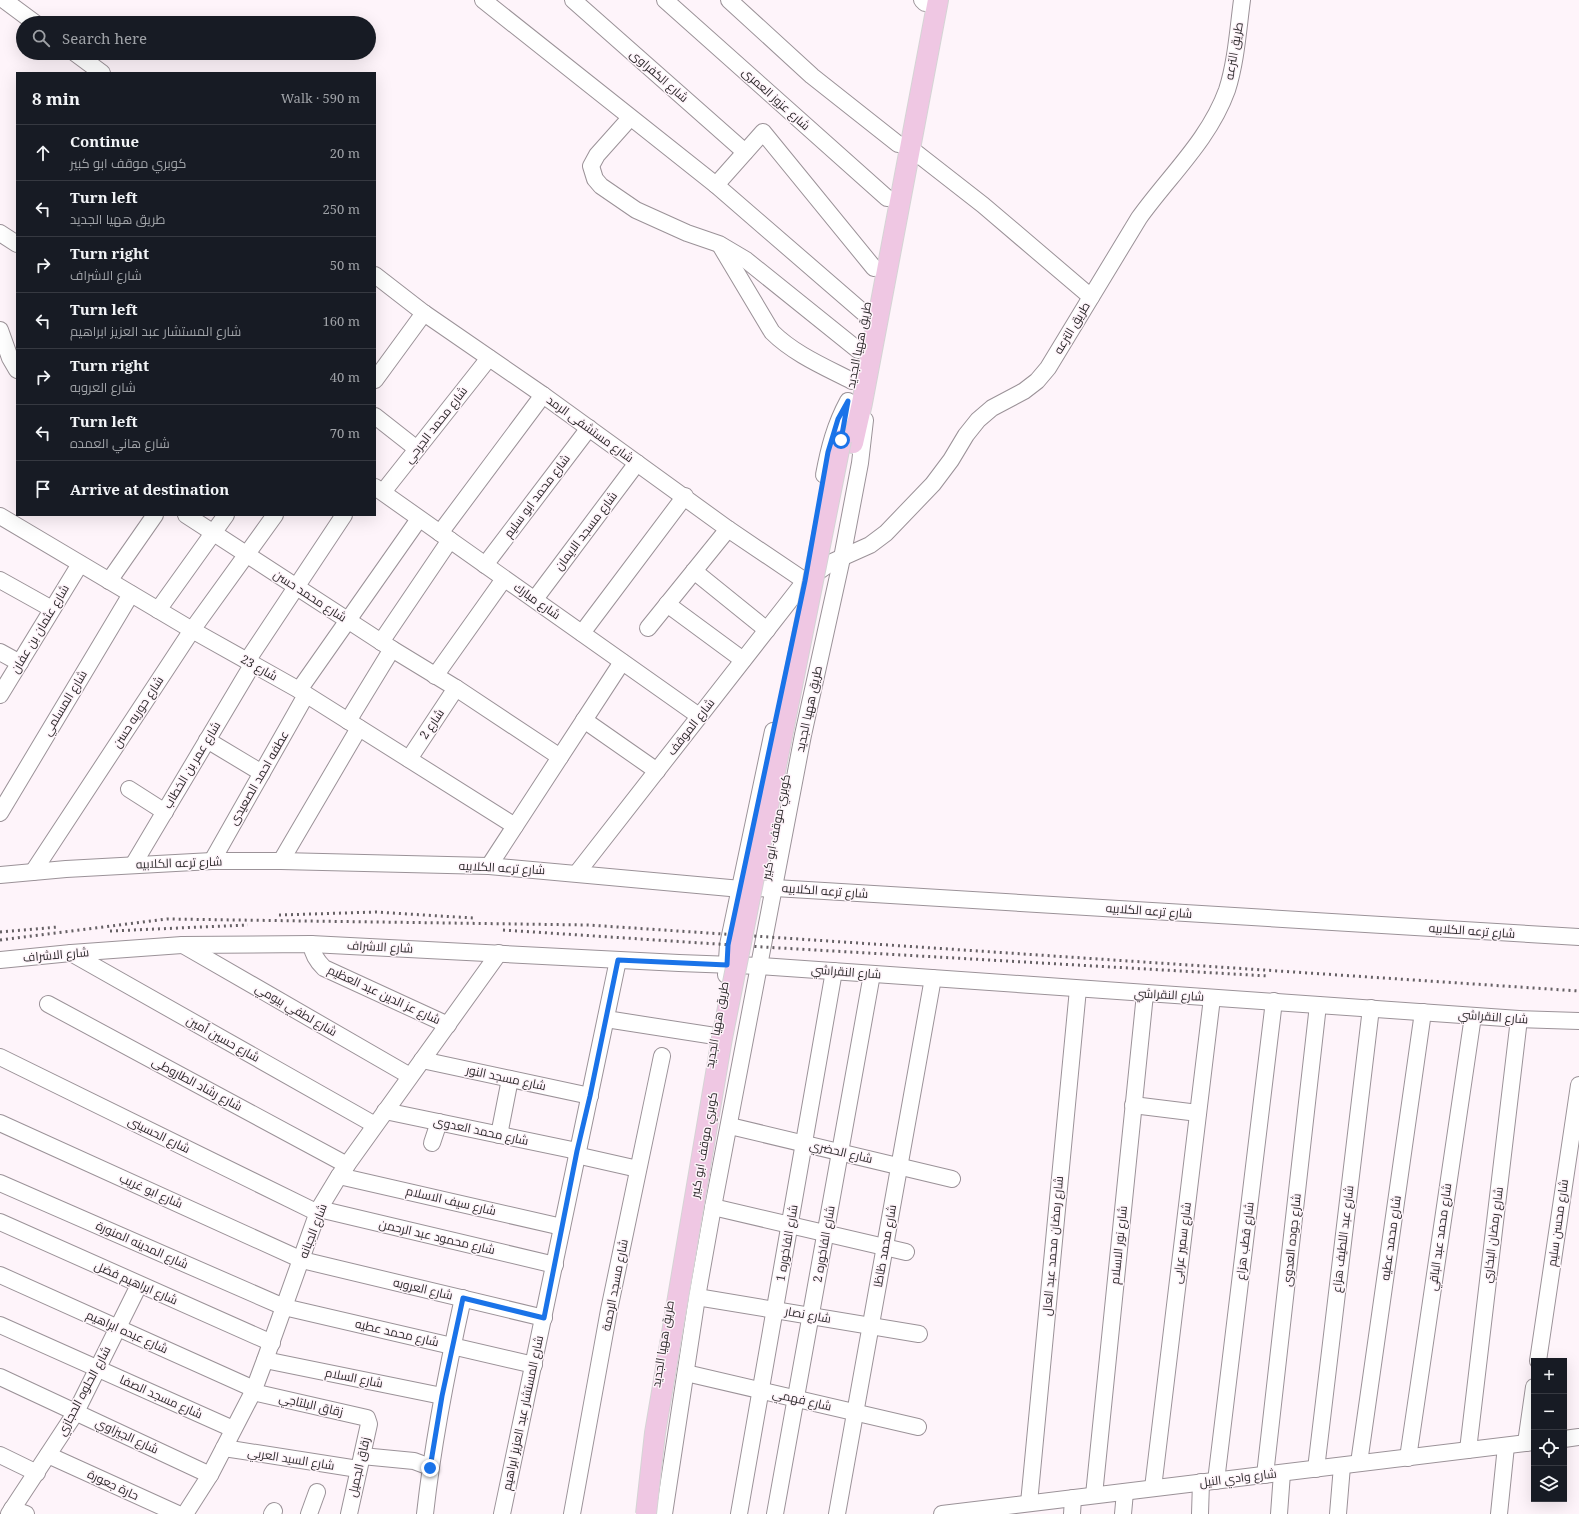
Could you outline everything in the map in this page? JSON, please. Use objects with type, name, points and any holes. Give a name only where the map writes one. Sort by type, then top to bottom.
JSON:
[{"type":"main road","name":"طريق ههيا الجديد","points":[[855,402],[904,146],[928,1]]},
{"type":"main road","name":"طريق ههيا الجديد","points":[[855,402],[852,381],[887,198],[904,146]]},
{"type":"main road","name":"كوبري موقف ابو كبير","points":[[646,1514],[655,1433],[722,1038],[855,402]]},
{"type":"main road","name":"كوبري موقف ابو كبير","points":[[659,1514],[668,1436],[734,1040],[847,441]]},
{"type":"street","points":[[4,0],[26,16]]},
{"type":"street","points":[[483,0],[716,185],[865,314]]},
{"type":"street","name":"شارع الكفراوى","points":[[573,0],[746,152]]},
{"type":"street","name":"شارع عزوز العمرى","points":[[665,0],[887,198]]},
{"type":"street","points":[[729,0],[812,76],[983,205],[1091,297]]},
{"type":"street","name":"طريق الترعه","points":[[805,581],[821,569],[870,545],[886,533],[933,484],[978,420],[992,408],[1024,391],[1037,381],[1048,368],[1139,218],[1155,196],[1194,149],[1219,109],[1231,73],[1242,0]]},
{"type":"street","points":[[84,60],[101,72]]},
{"type":"street","points":[[630,118],[597,155],[591,166],[595,179],[601,186],[636,210],[687,233],[719,244],[746,260],[858,350]]},
{"type":"street","points":[[716,185],[763,132],[874,268]]},
{"type":"street","points":[[0,233],[16,243]]},
{"type":"street","points":[[719,244],[772,332],[797,352],[852,381]]},
{"type":"street","name":"شارع مستشفى الرمد","points":[[376,276],[424,313],[543,395],[685,496],[728,529],[805,581]]},
{"type":"street","points":[[376,379],[424,313]]},
{"type":"street","points":[[0,330],[10,358],[16,368]]},
{"type":"street","name":"شارع محمد الجرحي","points":[[379,490],[417,449],[489,358]]},
{"type":"street","points":[[281,861],[353,724],[386,645],[445,537],[543,395]]},
{"type":"street","name":"طريق ههيا الجديد","points":[[640,1514],[658,1371],[689,1176],[727,965],[728,945],[805,581],[828,452],[838,419],[855,402],[865,422],[864,443],[842,558],[803,735],[730,1126],[713,1207],[697,1297],[664,1514]]},
{"type":"street","points":[[376,417],[417,449]]},
{"type":"street","name":"شارع محمد ابو سليم","points":[[485,565],[589,428]]},
{"type":"street","name":"شارع مسجد الايمان","points":[[534,599],[637,463]]},
{"type":"street","name":"شارع مبارك","points":[[379,490],[699,716]]},
{"type":"street","points":[[582,633],[685,496]]},
{"type":"street","name":"شارع 23","points":[[0,516],[108,581],[303,693],[516,826]]},
{"type":"street","points":[[108,581],[154,516]]},
{"type":"street","name":"شارع محمد حسن","points":[[187,516],[212,534],[246,554],[386,645],[456,688],[560,757]]},
{"type":"street","points":[[158,610],[225,516]]},
{"type":"street","points":[[246,554],[274,516]]},
{"type":"street","name":"شارع عمر بن الخطاب","points":[[133,865],[207,740],[250,663],[296,587],[343,516]]},
{"type":"street","name":"عطفه احمد الصعيدى","points":[[212,861],[262,773],[303,693],[348,620],[419,519]]},
{"type":"street","points":[[648,628],[728,529]]},
{"type":"street","name":"شارع حوريه حسن","points":[[33,872],[192,630],[246,554]]},
{"type":"street","name":"شارع عثمان بن عفان","points":[[0,695],[80,564]]},
{"type":"street","points":[[694,571],[767,630]]},
{"type":"street","points":[[435,676],[504,579]]},
{"type":"street","points":[[0,580],[52,609]]},
{"type":"street","name":"شارع الموقف","points":[[577,873],[805,581]]},
{"type":"street","name":"شارع المسلمي","points":[[0,813],[131,594]]},
{"type":"street","points":[[667,604],[743,660]]},
{"type":"street","points":[[0,652],[20,663]]},
{"type":"street","points":[[489,866],[622,662]]},
{"type":"street","name":"شارع 2","points":[[408,759],[456,688]]},
{"type":"street","points":[[584,720],[657,771]]},
{"type":"street","points":[[207,740],[262,773]]},
{"type":"street","points":[[129,789],[165,812]]},
{"type":"street","name":"شارع ترعه الكلابيه","points":[[0,875],[133,865],[212,861],[281,861],[489,866],[741,889],[775,888],[1579,937]]},
{"type":"street","name":"شارع الاشراف","points":[[0,960],[182,945],[311,944],[760,966]]},
{"type":"street","name":"شارع عز الدين عبد العظيم","points":[[311,944],[317,961],[324,968],[448,1024]]},
{"type":"street","name":"شارع لطفي بيومي","points":[[182,945],[410,1076]]},
{"type":"street","name":"شارع حسين أمين","points":[[71,953],[375,1125]]},
{"type":"street","name":"شارع الجبانه","points":[[185,1513],[210,1475],[253,1391],[302,1260],[318,1211],[343,1170],[499,953]]},
{"type":"street","name":"شارع المستشار عبد العزيز ابراهيم","points":[[502,1514],[618,960]]},
{"type":"street","name":"شارع النقراشي","points":[[760,966],[1145,994],[1520,1019],[1579,1021]]},
{"type":"street","name":"شارع الفاخوره 1","points":[[739,1514],[834,971]]},
{"type":"street","name":"شارع الفاخوره 2","points":[[775,1514],[872,974]]},
{"type":"street","name":"شارع محمد ظاظا","points":[[837,1514],[933,978]]},
{"type":"street","name":"شارع رمضان محمد عبد العال","points":[[1029,1503],[1078,989]]},
{"type":"street","name":"شارع نور الاسلام","points":[[1094,1495],[1145,994]]},
{"type":"street","name":"شارع سمير عرابى","points":[[1153,1488],[1212,998]]},
{"type":"street","name":"شارع قطب هزاع","points":[[1200,1514],[1209,1482],[1274,1002]]},
{"type":"street","name":"شارع رشاد الطاروطى","points":[[48,1004],[343,1170]]},
{"type":"street","name":"شارع جوده العدوى","points":[[1265,1475],[1318,1005]]},
{"type":"street","name":"شارع عبد اللطيف هزاع","points":[[1316,1469],[1371,1008]]},
{"type":"street","name":"شارع محمد عطيه","points":[[1359,1464],[1423,1012]]},
{"type":"street","name":"شارع محمد عبد الباقي","points":[[1408,1458],[1473,1016]]},
{"type":"street","points":[[606,1019],[715,1036]]},
{"type":"street","name":"شارع رمضان البخاري","points":[[1468,1450],[1520,1019]]},
{"type":"street","name":"شارع مسجد الرحمة","points":[[572,1514],[609,1310],[662,1056]]},
{"type":"street","name":"شارع الحسينى","points":[[0,1057],[318,1211]]},
{"type":"street","name":"شارع مسجد النور","points":[[422,1060],[590,1096]]},
{"type":"street","points":[[499,1135],[510,1078]]},
{"type":"street","name":"شارع محسن سليم","points":[[1538,1358],[1579,1085]]},
{"type":"street","points":[[1134,1105],[1198,1113]]},
{"type":"street","name":"شارع محمد العدوى","points":[[385,1111],[499,1135],[638,1169]]},
{"type":"street","points":[[432,1143],[439,1122]]},
{"type":"street","name":"شارع ابو غريب","points":[[0,1123],[302,1260]]},
{"type":"street","name":"شارع الحضري","points":[[730,1126],[952,1179]]},
{"type":"street","name":"شارع سيف الاسلام","points":[[343,1170],[562,1227]]},
{"type":"street","name":"شارع المدينه المنورة","points":[[0,1183],[284,1307]]},
{"type":"street","points":[[713,1207],[906,1252]]},
{"type":"street","name":"شارع محمود عبد الرحمن","points":[[318,1211],[555,1265]]},
{"type":"street","name":"شارع ابراهيم فضل","points":[[0,1222],[272,1343]]},
{"type":"street","name":"شارع العروبه","points":[[302,1260],[544,1318]]},
{"type":"street","name":"شارع عبده ابراهيم","points":[[0,1275],[253,1391]]},
{"type":"street","name":"شارع الحلوه الحجازي","points":[[16,1512],[37,1473],[76,1412],[139,1285]]},
{"type":"street","name":"شارع نصار","points":[[697,1297],[919,1334]]},
{"type":"street","points":[[425,1514],[430,1468],[442,1396],[463,1298]]},
{"type":"street","name":"شارع محمد عطيه","points":[[284,1307],[534,1365]]},
{"type":"street","name":"شارع مسجد الصفا","points":[[0,1325],[233,1429]]},
{"type":"street","name":"شارع السلام","points":[[265,1360],[442,1396]]},
{"type":"street","name":"شارع فهمي","points":[[686,1373],[918,1427]]},
{"type":"street","name":"شارع الجيزاوي","points":[[0,1377],[210,1475]]},
{"type":"street","name":"زقاق البلتاجي","points":[[253,1391],[364,1417],[369,1421]]},
{"type":"street","points":[[1530,1443],[1534,1394]]},
{"type":"street","name":"زقاق الجميل","points":[[349,1514],[369,1421]]},
{"type":"street","points":[[1567,1439],[1579,1437]]},
{"type":"street","name":"شارع وادي النيل","points":[[942,1514],[962,1513],[1029,1503],[1530,1443]]},
{"type":"street","points":[[1499,1514],[1506,1446]]},
{"type":"street","name":"شارع السيد العربي","points":[[224,1448],[360,1462],[414,1461],[430,1468]]},
{"type":"street","points":[[0,1455],[37,1473]]},
{"type":"street","name":"حارة جعورة","points":[[48,1455],[185,1513]]},
{"type":"street","points":[[1338,1514],[1342,1466]]},
{"type":"street","points":[[1279,1514],[1282,1473]]},
{"type":"street","points":[[309,1514],[317,1492]]},
{"type":"street","points":[[1123,1514],[1125,1492]]},
{"type":"street","points":[[1072,1514],[1073,1498]]},
{"type":"railway","points":[[279,915],[376,912],[473,918]]},
{"type":"railway","points":[[0,940],[167,919],[588,925],[1579,991]]},
{"type":"railway","points":[[110,931],[248,925]]},
{"type":"railway","points":[[0,932],[58,927]]},
{"type":"railway","points":[[503,930],[763,947],[1268,976]]},
{"type":"route","points":[[430,1468],[442,1396],[463,1298],[544,1318],[577,1151],[618,960],[727,965],[728,945],[805,581],[828,452],[838,419],[848,401],[841,440]]}]
